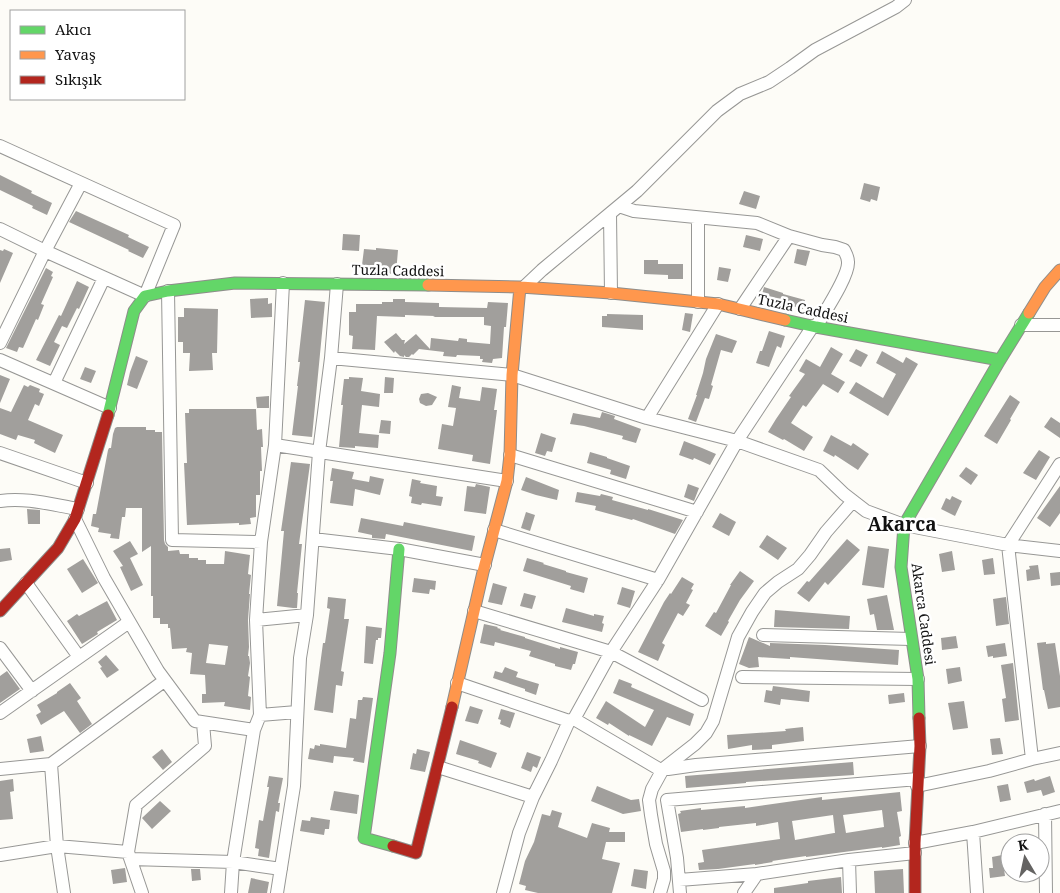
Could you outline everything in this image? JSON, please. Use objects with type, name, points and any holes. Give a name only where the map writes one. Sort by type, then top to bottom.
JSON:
[{"type":"main road","name":"Akarca Caddesi","points":[[915,893],[915,848],[920,746],[918,679],[901,568],[904,525],[1000,360],[1045,287],[1060,270]]},
{"type":"main road","name":"Tuzla Caddesi","points":[[145,296],[168,291],[235,283],[522,287],[612,293],[718,304],[815,327],[1000,360]]},
{"type":"main road","points":[[1029,313],[1044,303],[1060,286]]},
{"type":"main road","points":[[399,549],[390,652],[364,838],[416,853],[507,481],[510,455],[512,375],[522,287]]},
{"type":"main road","points":[[0,612],[58,548],[77,514],[110,408],[134,311],[145,296]]},
{"type":"street","points":[[522,287],[637,192],[717,111],[740,94],[769,82],[816,50],[896,7],[905,0]]},
{"type":"street","points":[[0,146],[174,225],[145,296],[0,229]]},
{"type":"street","points":[[0,343],[81,183]]},
{"type":"street","points":[[503,893],[519,833],[533,797],[571,720],[611,652],[658,580],[737,441],[815,327],[846,275],[848,263],[848,257],[844,250],[789,236],[757,223],[615,210]]},
{"type":"street","points":[[612,293],[615,210]]},
{"type":"street","points":[[698,218],[698,302]]},
{"type":"street","points":[[740,309],[789,236]]},
{"type":"street","points":[[54,383],[104,278]]},
{"type":"street","points":[[231,893],[233,862],[254,730],[260,715],[256,620],[260,542],[275,445],[283,283]]},
{"type":"street","points":[[277,893],[294,786],[300,658],[307,615],[319,452],[331,358],[337,284]]},
{"type":"street","points":[[168,291],[172,540],[260,542]]},
{"type":"street","points":[[647,418],[718,304]]},
{"type":"street","points":[[1021,326],[1060,325]]},
{"type":"street","points":[[331,358],[512,375],[647,418],[737,441],[819,470],[844,494],[866,511],[904,525],[1008,545],[1060,551]]},
{"type":"street","points":[[0,360],[110,408]]},
{"type":"street","points":[[275,445],[507,481]]},
{"type":"street","points":[[0,452],[87,483]]},
{"type":"street","points":[[510,455],[697,512]]},
{"type":"street","points":[[1032,759],[1008,545],[1060,464]]},
{"type":"street","points":[[0,501],[9,499],[23,500],[77,514],[104,578],[129,622],[158,671],[195,721],[254,730]]},
{"type":"street","points":[[660,893],[664,871],[656,844],[651,815],[649,800],[652,789],[663,769],[695,744],[706,733],[713,721],[738,636],[765,593],[798,568],[853,501]]},
{"type":"street","points":[[494,530],[658,580]]},
{"type":"street","points":[[312,539],[399,549],[485,565]]},
{"type":"street","points":[[26,583],[79,657]]},
{"type":"street","points":[[474,611],[611,652],[702,700]]},
{"type":"street","points":[[256,620],[307,615]]},
{"type":"street","points":[[0,713],[129,622]]},
{"type":"street","points":[[763,635],[911,639]]},
{"type":"street","points":[[0,648],[32,691]]},
{"type":"street","points":[[742,678],[918,679]]},
{"type":"street","points":[[0,769],[51,764],[164,680]]},
{"type":"street","points":[[457,683],[571,720],[659,769],[920,746]]},
{"type":"street","points":[[260,715],[297,712]]},
{"type":"street","points":[[142,893],[129,856],[136,805],[206,746],[203,723]]},
{"type":"street","points":[[1060,753],[989,771],[918,782],[667,800],[677,858],[679,887],[915,848],[1060,811]]},
{"type":"street","points":[[51,764],[57,846],[64,893]]},
{"type":"street","points":[[438,767],[533,797]]},
{"type":"street","points":[[1045,814],[1046,893]]},
{"type":"street","points":[[973,832],[976,893]]},
{"type":"street","points":[[0,856],[57,846],[129,856],[233,862],[281,868]]},
{"type":"street","points":[[849,860],[850,893]]},
{"type":"street","points":[[744,893],[757,874]]},
{"type":"building","points":[[0,175],[52,203],[47,215],[0,190]]},
{"type":"building","points":[[864,183],[880,187],[877,201],[871,199],[870,202],[860,199]]},
{"type":"building","points":[[744,191],[760,196],[756,209],[739,204]]},
{"type":"building","points":[[76,211],[129,235],[128,237],[149,247],[143,258],[69,222]]},
{"type":"building","points":[[343,234],[360,235],[359,251],[342,250]]},
{"type":"building","points":[[746,235],[763,239],[760,251],[743,247]]},
{"type":"building","points":[[376,248],[398,250],[396,274],[361,273],[364,249],[376,250]]},
{"type":"building","points":[[4,249],[13,253],[0,283],[0,250],[3,251]]},
{"type":"building","points":[[797,249],[810,251],[806,266],[794,263]]},
{"type":"building","points":[[644,260],[658,260],[658,264],[683,264],[683,279],[668,279],[668,275],[644,274]]},
{"type":"building","points":[[719,267],[731,269],[728,282],[717,280]]},
{"type":"building","points":[[46,268],[53,272],[51,276],[53,277],[41,304],[44,305],[38,320],[36,319],[23,348],[19,347],[17,352],[6,348]]},
{"type":"building","points":[[77,281],[89,287],[79,309],[77,308],[67,328],[62,326],[54,342],[60,345],[50,366],[36,360],[59,315],[61,316]]},
{"type":"building","points":[[764,287],[805,300],[803,309],[761,298]]},
{"type":"building","points":[[268,298],[268,304],[272,303],[272,317],[251,318],[250,299]]},
{"type":"building","points":[[393,299],[405,299],[405,302],[439,303],[439,307],[487,308],[488,302],[508,303],[502,358],[493,359],[492,363],[482,362],[483,359],[480,359],[480,356],[443,356],[444,352],[419,349],[413,355],[406,357],[404,355],[404,357],[395,351],[394,353],[384,342],[396,333],[402,340],[405,340],[404,344],[416,334],[430,349],[431,338],[458,341],[459,338],[467,339],[467,342],[490,344],[491,326],[484,325],[484,317],[377,316],[375,350],[352,349],[353,336],[349,335],[349,312],[356,312],[356,304],[382,304],[382,302],[393,302]]},
{"type":"building","points":[[305,300],[325,302],[312,437],[292,435]]},
{"type":"building","points":[[184,308],[218,309],[217,353],[212,353],[213,370],[189,371],[190,353],[183,353],[183,342],[178,342],[178,317],[184,317]]},
{"type":"building","points":[[685,313],[693,314],[690,332],[682,330]]},
{"type":"building","points":[[607,314],[643,315],[643,330],[602,327],[602,316],[607,316]]},
{"type":"building","points":[[769,331],[785,336],[781,348],[777,346],[769,367],[756,363]]},
{"type":"building","points":[[716,334],[737,341],[732,353],[721,350],[709,399],[705,398],[696,422],[688,419],[697,395],[706,359]]},
{"type":"building","points":[[831,347],[843,354],[831,374],[845,382],[838,393],[823,384],[806,407],[803,405],[791,423],[813,437],[804,451],[768,432],[791,397],[789,396],[805,374],[799,371],[806,359],[820,367]]},
{"type":"building","points":[[856,349],[868,355],[861,367],[849,361]]},
{"type":"building","points":[[882,351],[903,363],[906,357],[918,364],[888,416],[849,393],[856,382],[883,398],[896,374],[876,363]]},
{"type":"building","points":[[136,356],[148,361],[137,389],[127,385]]},
{"type":"building","points":[[85,367],[96,371],[91,383],[80,379]]},
{"type":"building","points":[[0,375],[10,379],[0,403]]},
{"type":"building","points":[[349,377],[363,378],[361,391],[380,394],[379,407],[362,405],[359,433],[379,435],[378,448],[339,447],[344,379],[349,379]]},
{"type":"building","points":[[385,377],[394,378],[393,393],[384,393]]},
{"type":"building","points":[[24,385],[40,389],[39,392],[44,394],[39,406],[35,404],[28,420],[63,435],[55,453],[34,443],[35,440],[18,435],[16,440],[0,434],[0,408],[11,412]]},
{"type":"building","points":[[452,385],[461,387],[459,398],[480,401],[482,387],[497,389],[494,410],[497,410],[490,464],[472,461],[473,455],[438,449],[442,424],[453,426],[456,408],[448,407]]},
{"type":"building","points":[[428,393],[437,397],[432,405],[426,406],[420,403],[419,399],[421,394]]},
{"type":"building","points":[[1010,395],[1020,402],[997,444],[984,436]]},
{"type":"building","points":[[269,396],[269,408],[257,408],[256,397]]},
{"type":"building","points":[[189,409],[256,409],[257,430],[262,429],[262,471],[260,471],[260,495],[256,495],[256,517],[250,518],[251,524],[187,525],[184,463],[187,463],[185,413],[189,413]]},
{"type":"building","points":[[602,412],[615,416],[614,419],[641,429],[636,443],[622,439],[623,436],[570,424],[573,413],[600,418]]},
{"type":"building","points":[[1051,417],[1060,423],[1060,438],[1044,427]]},
{"type":"building","points":[[381,420],[391,421],[390,434],[379,433]]},
{"type":"building","points":[[146,427],[146,430],[162,432],[164,540],[168,551],[179,550],[180,554],[189,554],[189,558],[206,560],[206,564],[224,564],[225,551],[250,555],[248,574],[251,575],[248,656],[250,663],[248,676],[250,677],[248,696],[251,697],[250,710],[224,706],[225,702],[202,703],[202,694],[206,694],[205,675],[190,674],[192,653],[186,652],[187,648],[172,649],[168,624],[160,624],[160,618],[153,618],[151,546],[142,552],[142,508],[126,508],[125,517],[122,517],[119,539],[110,538],[111,534],[98,532],[99,528],[91,526],[93,514],[96,514],[108,450],[111,448],[115,428]],"holes":[[[209,644],[228,646],[225,665],[206,663]]]},
{"type":"building","points":[[541,433],[556,438],[552,452],[547,451],[545,456],[535,453]]},
{"type":"building","points":[[831,435],[851,446],[853,443],[869,454],[858,470],[835,455],[834,457],[823,451]]},
{"type":"building","points":[[684,441],[716,454],[710,465],[694,458],[693,460],[679,455]]},
{"type":"building","points":[[1039,450],[1050,457],[1036,480],[1023,473]]},
{"type":"building","points":[[590,452],[630,466],[626,479],[610,474],[611,470],[587,463]]},
{"type":"building","points":[[291,462],[310,464],[299,544],[302,544],[297,608],[277,606],[284,531],[281,531]]},
{"type":"building","points":[[966,467],[978,475],[971,485],[959,476]]},
{"type":"building","points":[[332,468],[354,472],[352,479],[369,482],[370,476],[384,479],[380,495],[355,489],[353,506],[330,503],[333,481],[330,481]]},
{"type":"building","points":[[526,477],[559,490],[557,500],[521,490]]},
{"type":"building","points":[[412,479],[421,481],[420,483],[437,486],[436,496],[443,497],[441,506],[411,503],[412,497],[409,496]]},
{"type":"building","points":[[476,484],[490,487],[486,514],[464,511],[467,486],[475,487]]},
{"type":"building","points":[[688,484],[699,488],[694,501],[684,497]]},
{"type":"building","points":[[1060,486],[1060,513],[1050,527],[1037,518]]},
{"type":"building","points":[[577,492],[613,497],[612,500],[683,520],[675,534],[633,519],[595,510],[596,506],[575,502]]},
{"type":"building","points":[[952,496],[962,501],[955,516],[941,509],[946,498],[950,500]]},
{"type":"building","points":[[27,509],[40,510],[40,524],[28,524]]},
{"type":"building","points":[[526,512],[535,515],[530,531],[521,528]]},
{"type":"building","points":[[720,513],[736,522],[729,536],[712,527]]},
{"type":"building","points":[[361,518],[403,526],[404,522],[475,536],[472,551],[386,534],[385,539],[372,538],[372,535],[358,532]]},
{"type":"building","points":[[767,535],[787,548],[778,560],[759,547]]},
{"type":"building","points":[[847,539],[860,550],[828,585],[825,582],[809,602],[797,593],[807,581],[809,582]]},
{"type":"building","points":[[130,541],[138,554],[130,558],[143,585],[131,591],[120,567],[123,566],[113,551]]},
{"type":"building","points":[[868,546],[889,549],[884,588],[862,585]]},
{"type":"building","points":[[10,548],[12,560],[0,562],[0,549]]},
{"type":"building","points":[[952,551],[955,570],[942,572],[939,554]]},
{"type":"building","points":[[527,558],[588,578],[584,593],[570,589],[571,586],[523,571]]},
{"type":"building","points":[[993,558],[995,574],[984,575],[982,560]]},
{"type":"building","points":[[83,559],[98,583],[82,593],[67,569]]},
{"type":"building","points":[[1038,565],[1040,579],[1027,581],[1026,570],[1030,569],[1029,566]]},
{"type":"building","points":[[740,571],[754,581],[740,600],[721,636],[705,626],[714,612],[716,613],[730,585]]},
{"type":"building","points":[[1060,572],[1060,585],[1051,586],[1050,573]]},
{"type":"building","points":[[682,577],[694,584],[686,603],[690,605],[683,616],[678,613],[662,643],[665,645],[658,661],[638,652],[664,602]]},
{"type":"building","points":[[414,578],[436,581],[435,590],[430,589],[429,594],[412,592]]},
{"type":"building","points":[[493,583],[507,587],[502,605],[488,602]]},
{"type":"building","points":[[622,587],[635,591],[630,608],[617,604]]},
{"type":"building","points":[[524,593],[536,596],[532,609],[520,606]]},
{"type":"building","points":[[887,595],[894,630],[877,630],[874,614],[870,615],[867,599]]},
{"type":"building","points":[[328,597],[346,599],[344,619],[349,619],[341,671],[344,672],[342,686],[336,685],[333,713],[314,710],[323,643],[325,643],[330,609],[327,608]]},
{"type":"building","points":[[1006,597],[1009,624],[996,626],[993,599]]},
{"type":"building","points":[[107,601],[117,620],[82,644],[67,621],[77,614],[79,616]]},
{"type":"building","points":[[566,608],[594,616],[594,614],[604,616],[602,632],[562,622]]},
{"type":"building","points":[[775,610],[850,616],[849,629],[774,627]]},
{"type":"building","points":[[484,624],[498,627],[500,630],[560,649],[560,647],[578,652],[575,664],[573,664],[571,670],[529,656],[531,651],[495,642],[494,646],[480,643]]},
{"type":"building","points":[[366,626],[382,628],[381,638],[376,640],[373,664],[364,663]]},
{"type":"building","points":[[956,636],[958,648],[942,650],[941,638]]},
{"type":"building","points":[[749,637],[770,646],[770,643],[899,650],[898,665],[790,657],[790,659],[758,657],[759,667],[749,668],[739,664]]},
{"type":"building","points":[[1046,642],[1046,644],[1055,643],[1060,676],[1060,707],[1048,709],[1043,690],[1037,643]]},
{"type":"building","points":[[1005,643],[1007,656],[988,657],[986,646]]},
{"type":"building","points":[[106,655],[119,670],[107,678],[98,662]]},
{"type":"building","points":[[1013,663],[1019,720],[1005,722],[1002,699],[1006,698],[1001,665]]},
{"type":"building","points":[[505,667],[518,672],[516,677],[539,684],[536,695],[525,691],[525,689],[493,678],[495,671],[502,673]]},
{"type":"building","points":[[960,667],[962,681],[948,684],[946,669]]},
{"type":"building","points":[[7,671],[20,689],[0,703],[0,676]]},
{"type":"building","points":[[619,679],[632,684],[631,687],[694,714],[690,726],[667,717],[652,746],[596,718],[606,701],[645,727],[654,710],[613,693]]},
{"type":"building","points":[[70,683],[81,698],[77,701],[92,724],[80,733],[64,711],[41,725],[36,715],[41,712],[37,705]]},
{"type":"building","points":[[773,686],[810,691],[809,702],[781,699],[780,705],[764,702],[766,690],[772,691]]},
{"type":"building","points":[[904,693],[905,702],[889,704],[888,695]]},
{"type":"building","points":[[363,697],[373,698],[364,763],[353,761],[354,758],[334,756],[333,763],[308,759],[310,748],[314,749],[315,745],[346,748],[350,718],[356,719],[358,700],[362,700]]},
{"type":"building","points":[[964,701],[968,728],[953,730],[948,703]]},
{"type":"building","points":[[470,706],[483,710],[478,724],[465,721]]},
{"type":"building","points":[[501,709],[515,713],[510,728],[500,724],[501,720],[498,719]]},
{"type":"building","points":[[803,727],[804,741],[772,745],[772,749],[752,750],[752,745],[728,749],[727,735],[786,731],[785,729]]},
{"type":"building","points":[[41,736],[44,751],[30,753],[27,739]]},
{"type":"building","points":[[1000,738],[1003,754],[992,755],[990,739]]},
{"type":"building","points":[[460,740],[497,753],[491,768],[478,763],[479,761],[456,754]]},
{"type":"building","points":[[162,749],[172,762],[163,770],[152,757]]},
{"type":"building","points":[[417,749],[430,752],[425,772],[410,769],[413,753],[416,754]]},
{"type":"building","points":[[527,752],[541,757],[537,768],[533,766],[531,772],[521,768]]},
{"type":"building","points":[[853,762],[854,775],[686,788],[685,776]]},
{"type":"building","points":[[269,776],[283,778],[278,803],[280,803],[279,812],[276,811],[269,858],[258,856],[259,849],[255,848],[259,820],[263,821]]},
{"type":"building","points":[[1050,776],[1055,792],[1043,796],[1041,790],[1027,793],[1024,782]]},
{"type":"building","points":[[13,779],[14,791],[10,792],[13,819],[0,820],[0,781]]},
{"type":"building","points":[[1008,784],[1011,800],[1000,802],[997,786]]},
{"type":"building","points":[[597,786],[631,800],[639,799],[641,811],[623,814],[591,801]]},
{"type":"building","points":[[334,791],[359,795],[357,814],[330,810]]},
{"type":"building","points":[[900,792],[902,811],[897,812],[901,836],[899,837],[900,845],[806,856],[755,865],[699,870],[698,863],[704,862],[702,850],[780,839],[778,822],[756,826],[756,823],[681,832],[678,814],[681,813],[680,811],[701,808],[701,810],[745,806],[745,808],[822,797],[822,800]],"holes":[[[882,810],[884,827],[846,833],[843,815]],[[833,815],[835,833],[795,840],[792,821]]]},
{"type":"building","points":[[160,801],[171,811],[152,829],[142,818]]},
{"type":"building","points":[[552,810],[562,813],[558,827],[587,838],[592,823],[610,828],[609,832],[625,832],[625,842],[606,842],[602,859],[620,863],[612,893],[538,893],[525,890],[526,886],[519,884],[542,814],[550,816]]},
{"type":"building","points":[[311,817],[330,820],[329,829],[325,829],[324,835],[300,831],[302,820],[310,821]]},
{"type":"building","points":[[1000,855],[1000,877],[990,878],[989,868],[993,868],[992,857]]},
{"type":"building","points":[[125,868],[127,882],[113,884],[111,870]]},
{"type":"building","points":[[191,869],[200,869],[201,880],[192,881]]},
{"type":"building","points":[[634,869],[648,871],[646,889],[631,886]]},
{"type":"building","points":[[903,869],[904,893],[875,893],[874,871]]},
{"type":"building","points":[[841,877],[842,893],[774,893],[774,888]]},
{"type":"building","points":[[251,878],[269,882],[267,893],[248,893]]},
{"type":"traffic: fast","points":[[108,415],[134,311],[145,296],[168,291],[235,283],[428,285]]},
{"type":"traffic: fast","points":[[919,718],[918,679],[901,567],[904,525],[1029,313]]},
{"type":"traffic: fast","points":[[785,320],[1000,360]]},
{"type":"traffic: fast","points":[[393,846],[364,838],[390,653],[399,549]]},
{"type":"traffic: slow","points":[[1029,313],[1045,287],[1060,270]]},
{"type":"traffic: slow","points":[[428,285],[520,287],[611,293],[718,304],[785,320]]},
{"type":"traffic: slow","points":[[452,707],[483,572],[507,481],[510,455],[512,375],[520,287]]},
{"type":"traffic: jam","points":[[0,611],[58,548],[75,519],[108,415]]},
{"type":"traffic: jam","points":[[393,846],[416,853],[452,707]]},
{"type":"traffic: jam","points":[[915,893],[915,843],[920,746],[919,718]]},
{"type":"district","name":"Akarca","points":[[902,524]]}]
